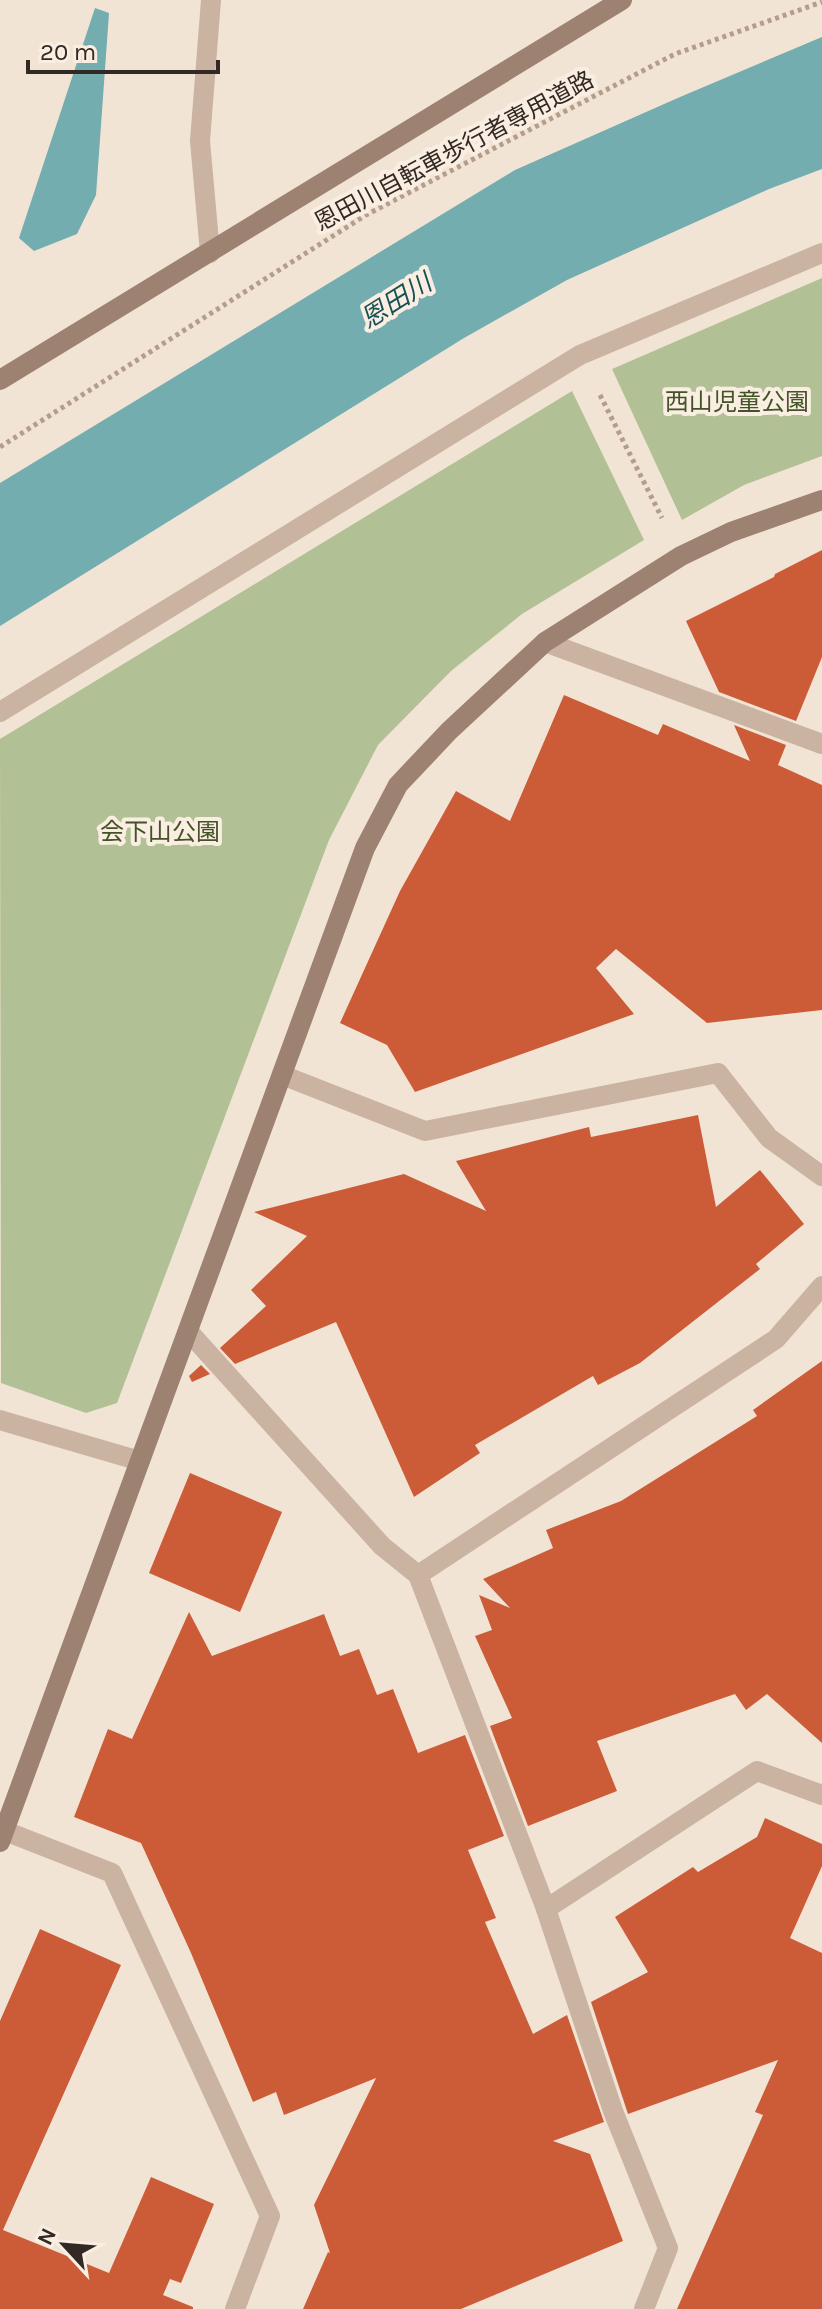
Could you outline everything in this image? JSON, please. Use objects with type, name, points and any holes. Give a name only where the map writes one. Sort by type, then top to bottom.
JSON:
[{"type":"street","points":[[210,253],[200,141],[211,0]]},
{"type":"street","points":[[0,380],[622,0]]},
{"type":"street","points":[[0,712],[580,355],[822,253]]},
{"type":"street","points":[[235,2309],[270,2216],[112,1873],[1,1834],[365,848],[398,785],[449,731],[545,642],[681,556],[731,532],[822,500]]},
{"type":"street","points":[[545,642],[822,744]]},
{"type":"street","points":[[282,1075],[425,1131],[718,1073],[769,1138],[822,1176]]},
{"type":"street","points":[[418,1575],[776,1339],[822,1286]]},
{"type":"street","points":[[188,1331],[382,1546],[418,1575],[546,1909],[613,2111],[668,2248],[644,2309]]},
{"type":"street","points":[[0,1420],[140,1461]]},
{"type":"street","points":[[546,1909],[757,1771],[822,1795]]},
{"type":"path","name":"恩田川自転車歩行者専用道路","points":[[0,447],[366,215],[675,54],[822,2]]},
{"type":"path","points":[[580,355],[681,556]]},
{"type":"green space","name":"西山児童公園","points":[[822,278],[822,456],[744,485],[682,520],[612,369]]},
{"type":"green space","name":"会下山公園","points":[[572,391],[644,540],[522,614],[451,671],[378,745],[329,840],[117,1403],[86,1413],[1,1383],[0,739]]},
{"type":"water","points":[[95,8],[109,13],[96,195],[77,234],[34,251],[19,238]]},
{"type":"water","name":"恩田川","points":[[822,37],[822,169],[769,189],[567,280],[464,338],[0,626],[0,483],[515,170]]},
{"type":"building","points":[[822,550],[822,657],[796,721],[719,692],[686,621]]},
{"type":"building","points":[[564,695],[658,735],[663,724],[750,761],[734,725],[786,745],[778,765],[822,785],[822,1010],[707,1023],[616,949],[596,968],[634,1014],[415,1092],[387,1045],[340,1023],[400,891],[456,791],[510,821]]},
{"type":"building","points":[[698,1115],[716,1207],[760,1170],[804,1224],[756,1264],[760,1269],[640,1363],[598,1385],[593,1376],[475,1445],[480,1453],[414,1497],[336,1322],[235,1364],[220,1348],[266,1306],[251,1290],[307,1236],[254,1212],[404,1174],[486,1211],[456,1161],[589,1127],[591,1137]]},
{"type":"building","points":[[822,1361],[822,1743],[767,1694],[746,1710],[735,1694],[597,1741],[617,1791],[528,1826],[490,1726],[512,1718],[475,1636],[492,1630],[479,1595],[510,1608],[483,1579],[553,1548],[546,1530],[621,1501],[757,1416],[753,1410]]},
{"type":"building","points":[[201,1365],[210,1374],[192,1382],[189,1376]]},
{"type":"building","points":[[190,1473],[282,1512],[240,1612],[149,1573]]},
{"type":"building","points":[[189,1612],[212,1656],[324,1614],[340,1656],[359,1649],[377,1695],[393,1689],[418,1753],[465,1735],[504,1836],[468,1850],[496,1918],[485,1922],[533,2034],[567,2015],[604,2122],[553,2141],[590,2154],[623,2241],[461,2309],[303,2309],[330,2253],[314,2205],[376,2078],[284,2115],[276,2092],[253,2102],[141,1843],[74,1817],[108,1729],[132,1739]]},
{"type":"building","points":[[765,1818],[822,1844],[822,1866],[790,1938],[822,1953],[822,2309],[677,2309],[763,2115],[755,2112],[778,2060],[628,2114],[591,2002],[648,1972],[615,1917],[693,1867],[698,1872],[757,1837]]},
{"type":"building","points":[[40,1929],[121,1965],[3,2230],[109,2273],[151,2177],[214,2204],[181,2283],[170,2279],[163,2295],[193,2309],[0,2309],[0,2021]]}]
